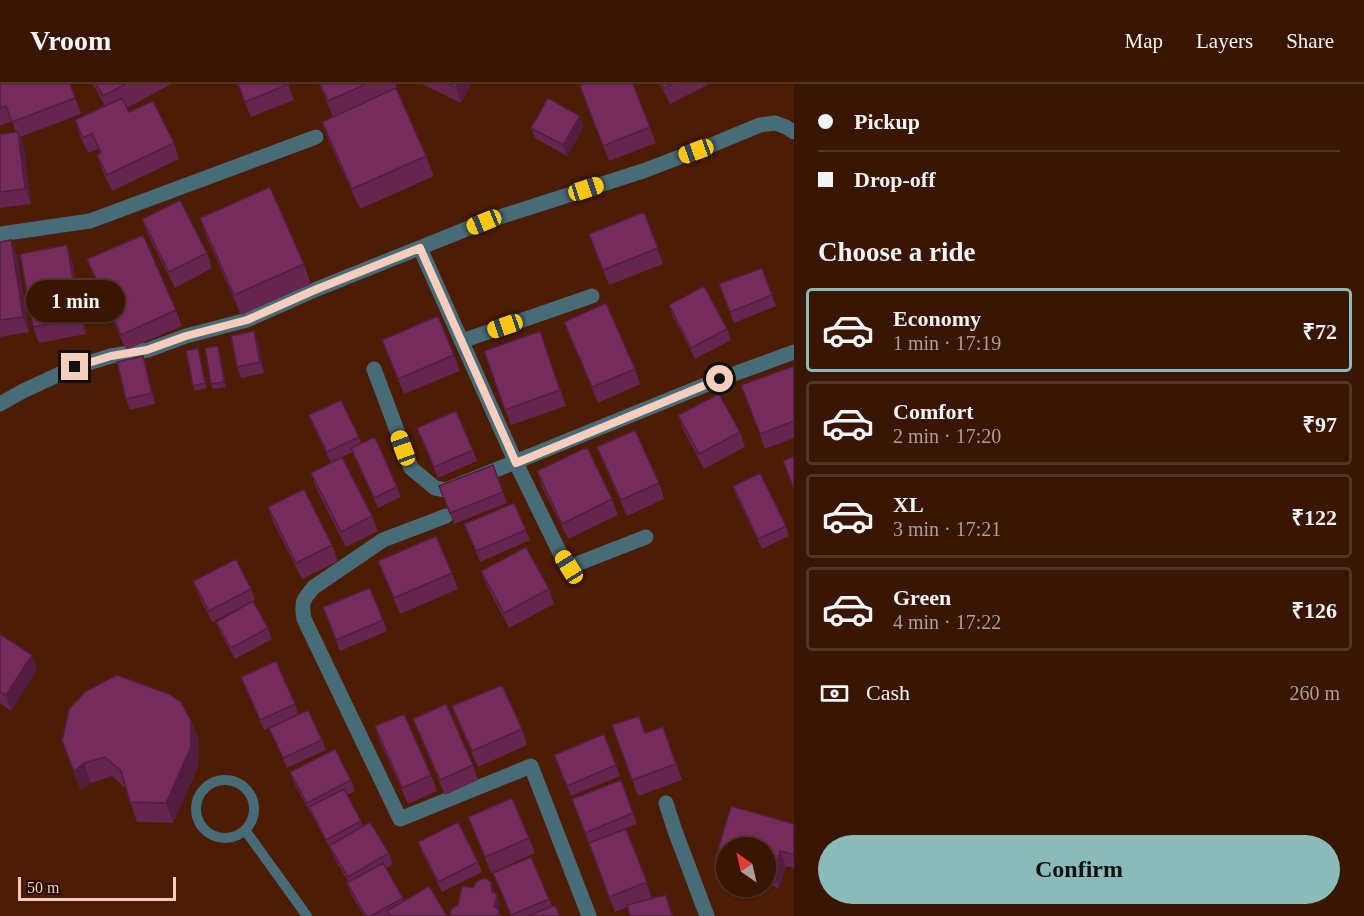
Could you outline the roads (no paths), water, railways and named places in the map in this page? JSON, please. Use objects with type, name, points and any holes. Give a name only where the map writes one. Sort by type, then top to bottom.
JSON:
[{"type":"street","points":[[0,404],[75,367],[111,356],[147,350],[186,336],[247,320],[317,289],[484,222],[642,171],[760,125],[775,123],[794,132]]},
{"type":"street","points":[[0,234],[90,221],[316,137]]},
{"type":"street","points":[[420,248],[516,463],[559,552],[569,567],[646,537]]},
{"type":"street","points":[[462,341],[592,296]]},
{"type":"street","points":[[374,369],[411,468],[435,488],[446,490],[720,379],[794,352]]},
{"type":"street","points":[[446,516],[383,540],[314,587],[301,606],[304,619],[400,819],[531,766],[589,916]]},
{"type":"street","points":[[666,803],[707,916]]},
{"type":"lane","points":[[227,780],[245,787],[254,804],[251,822],[245,830],[228,838],[210,834],[203,827],[196,810],[202,792],[209,785],[227,780]]},
{"type":"lane","points":[[245,830],[307,916]]}]
